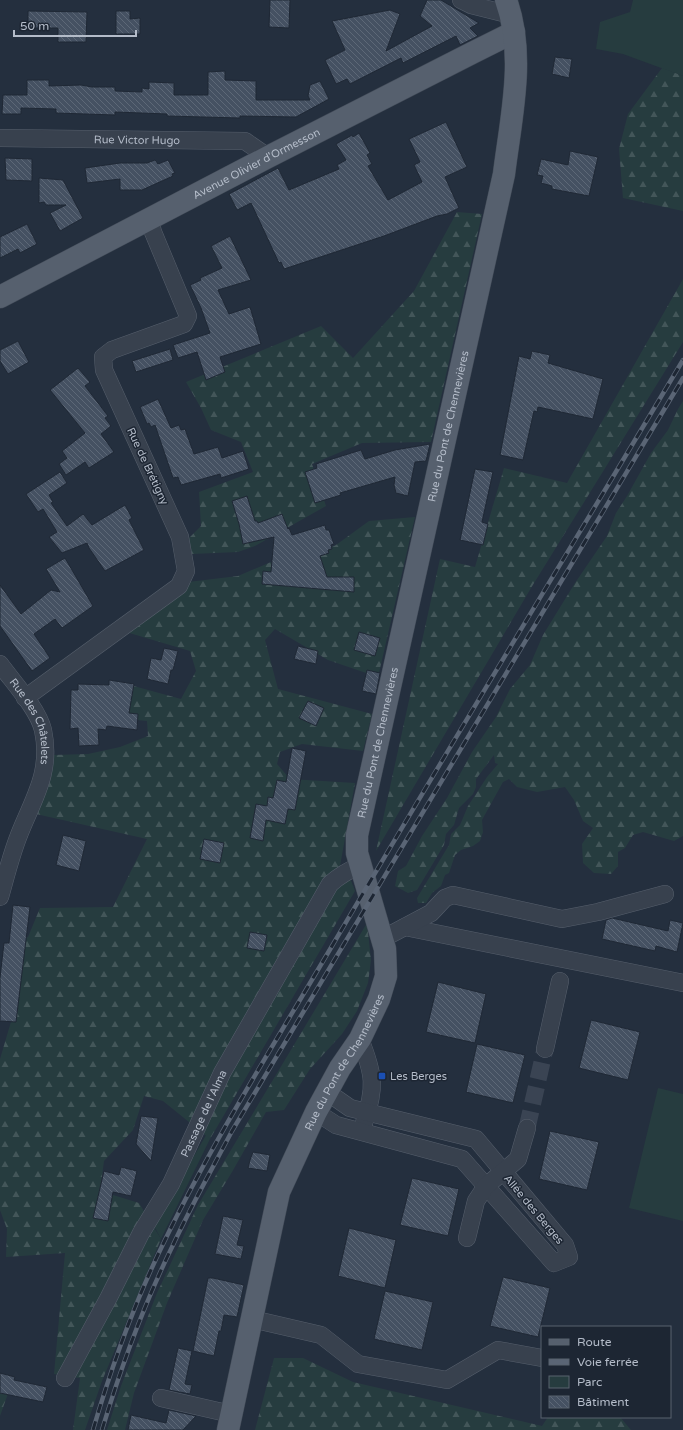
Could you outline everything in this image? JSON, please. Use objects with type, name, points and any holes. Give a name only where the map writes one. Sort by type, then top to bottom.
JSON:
[{"type":"main road","name":"Avenue Olivier d'Ormesson","points":[[0,297],[150,220],[268,157],[472,53],[510,16]]},
{"type":"main road","name":"Rue du Pont de Chennevières","points":[[229,1422],[279,1192],[316,1112],[340,1068],[360,1039],[380,999],[386,976],[385,948],[357,853],[357,836],[504,174],[516,73],[510,16]]},
{"type":"street","points":[[461,0],[471,5],[510,16]]},
{"type":"street","name":"Rue Victor Hugo","points":[[0,138],[244,141],[268,157]]},
{"type":"street","name":"Rue de Brétigny","points":[[25,698],[179,586],[186,571],[180,537],[104,370],[103,357],[112,350],[184,324],[188,316],[153,232],[150,220]]},
{"type":"street","name":"Rue des Châtelets","points":[[0,664],[34,710],[43,730],[45,750],[43,775],[32,806],[3,874],[0,897]]},
{"type":"street","name":"Passage de l'Alma","points":[[70,1380],[141,1233],[171,1184],[222,1073],[330,884],[339,876],[361,865]]},
{"type":"street","points":[[382,939],[431,913],[445,898],[453,895],[562,919],[598,912],[665,894]]},
{"type":"street","points":[[405,927],[683,983]]},
{"type":"street","points":[[545,1049],[560,981]]},
{"type":"street","points":[[360,1039],[370,1064],[373,1087],[372,1097],[361,1131]]},
{"type":"street","name":"Allée des Berges","points":[[316,1112],[336,1125],[462,1159],[554,1263],[569,1257],[565,1245],[476,1139],[350,1108],[327,1092]]},
{"type":"street","points":[[467,1238],[476,1201],[486,1186],[518,1159],[527,1128]]},
{"type":"street","points":[[252,1319],[321,1335],[358,1364],[447,1380],[498,1350],[541,1358]]},
{"type":"street","points":[[161,1398],[229,1422]]},
{"type":"green space","points":[[633,0],[683,0],[683,76],[623,54],[596,49],[600,22],[630,12]]},
{"type":"green space","points":[[662,68],[683,76],[683,211],[623,198],[619,149],[628,114]]},
{"type":"green space","points":[[457,212],[482,214],[431,442],[362,443],[312,464],[326,506],[255,546],[238,552],[192,554],[187,540],[201,526],[199,492],[253,472],[241,442],[211,430],[201,408],[186,382],[321,326],[353,358],[414,291]]},
{"type":"green space","points":[[683,279],[683,342],[531,588],[376,851],[440,559],[475,567],[504,468],[567,483]]},
{"type":"green space","points":[[683,401],[683,836],[674,841],[643,832],[633,835],[625,848],[618,852],[618,866],[611,874],[594,873],[583,863],[582,844],[593,828],[583,821],[574,800],[565,787],[537,792],[517,787],[509,779],[503,782],[482,820],[483,832],[480,841],[473,846],[461,850],[455,855],[449,873],[445,875],[441,886],[432,893],[426,903],[418,903],[417,898],[449,845],[451,834],[460,825],[468,806],[487,777],[498,764],[495,763],[494,755],[476,779],[476,787],[473,794],[459,808],[454,825],[446,834],[444,845],[417,890],[408,893],[395,886],[398,871],[406,866],[422,836],[447,798],[472,752],[496,717],[510,689],[530,665],[543,635],[575,583],[607,536],[616,513],[651,453],[668,430]]},
{"type":"green space","points":[[415,517],[378,677],[328,660],[275,629],[265,640],[278,689],[372,714],[363,751],[302,744],[280,752],[277,764],[290,779],[355,783],[340,866],[350,878],[355,891],[210,1139],[163,1101],[144,1096],[133,1130],[104,1161],[100,1191],[139,1203],[161,1239],[102,1381],[85,1430],[73,1430],[80,1378],[54,1374],[65,1253],[6,1257],[7,1229],[0,1210],[0,1059],[18,998],[0,996],[1,969],[7,949],[12,943],[28,937],[40,908],[113,907],[147,839],[36,814],[49,785],[53,755],[88,754],[120,747],[148,736],[147,721],[106,717],[119,682],[181,699],[196,671],[190,651],[126,632],[188,582],[238,576],[271,562],[313,557],[336,545],[369,521]]},
{"type":"green space","points":[[367,923],[371,960],[368,983],[357,1011],[342,1034],[310,1069],[284,1110],[266,1112],[203,1220],[167,1303],[134,1393],[125,1430],[107,1430],[121,1386],[157,1293],[198,1205]]},
{"type":"green space","points":[[658,1088],[683,1094],[683,1221],[629,1208]]},
{"type":"green space","points":[[206,1135],[210,1139],[161,1239],[154,1226]]},
{"type":"green space","points":[[274,1358],[303,1358],[353,1382],[542,1426],[547,1418],[621,1418],[631,1430],[255,1430]]},
{"type":"green space","points":[[0,1382],[10,1388],[0,1416]]},
{"type":"building","points":[[270,0],[290,0],[289,28],[269,27]]},
{"type":"building","points":[[427,0],[441,0],[479,23],[470,28],[478,36],[460,45],[456,36],[403,63],[401,58],[350,84],[347,79],[336,84],[325,60],[345,50],[332,21],[390,10],[400,14],[386,51],[432,26],[420,16]]},
{"type":"building","points":[[28,11],[87,12],[86,42],[58,42],[58,28],[28,28]]},
{"type":"building","points":[[116,11],[130,11],[130,19],[140,18],[140,34],[116,34]]},
{"type":"building","points":[[555,57],[572,59],[569,78],[552,74]]},
{"type":"building","points":[[225,71],[225,80],[256,81],[256,100],[310,100],[308,96],[310,85],[320,81],[329,99],[296,117],[240,116],[240,118],[167,116],[167,114],[115,112],[115,115],[56,113],[56,109],[21,108],[21,114],[2,114],[3,95],[27,95],[27,80],[49,80],[49,86],[81,85],[92,87],[115,87],[115,91],[142,92],[142,88],[149,89],[149,82],[174,83],[174,95],[208,95],[208,72]]},
{"type":"building","points":[[446,122],[467,167],[445,177],[459,208],[447,214],[437,216],[384,236],[284,269],[281,262],[279,263],[251,203],[237,210],[229,194],[278,168],[289,190],[339,169],[337,165],[346,160],[336,144],[352,135],[353,137],[359,133],[370,153],[367,155],[372,164],[368,166],[388,200],[422,182],[414,165],[420,162],[409,139]]},
{"type":"building","points":[[570,151],[598,157],[589,196],[552,189],[552,186],[541,183],[543,176],[537,175],[541,159],[568,165]]},
{"type":"building","points":[[5,158],[32,159],[32,181],[6,180]]},
{"type":"building","points":[[155,160],[158,164],[168,160],[175,173],[172,174],[173,176],[142,190],[120,190],[120,179],[87,183],[85,168],[120,163],[147,163]]},
{"type":"building","points":[[39,178],[63,180],[83,218],[60,231],[50,213],[66,205],[46,205],[44,202],[39,203]]},
{"type":"building","points":[[27,224],[37,244],[20,253],[18,249],[0,258],[0,237]]},
{"type":"building","points":[[230,236],[251,280],[218,290],[229,314],[250,307],[261,344],[220,357],[225,372],[206,380],[197,352],[178,358],[173,345],[210,333],[201,308],[190,285],[201,280],[200,278],[222,268],[211,246]]},
{"type":"building","points":[[18,341],[29,362],[8,374],[0,361],[0,350]]},
{"type":"building","points":[[170,349],[173,360],[136,372],[132,361]]},
{"type":"building","points":[[532,351],[550,355],[548,363],[603,379],[593,419],[538,407],[537,412],[534,411],[523,460],[500,455],[519,356],[530,359]]},
{"type":"building","points":[[78,368],[90,382],[85,386],[108,416],[105,418],[111,426],[101,434],[114,452],[89,468],[85,462],[66,475],[59,464],[67,458],[62,451],[85,433],[50,390]]},
{"type":"building","points":[[158,399],[171,428],[179,425],[181,430],[185,429],[194,454],[218,447],[222,458],[243,451],[249,469],[221,478],[220,474],[181,485],[178,477],[173,478],[155,425],[151,427],[149,423],[147,424],[140,407]]},
{"type":"building","points":[[430,444],[426,461],[415,462],[408,496],[396,493],[394,485],[395,477],[340,493],[341,495],[315,503],[305,472],[317,468],[316,464],[361,450],[365,459],[395,450]]},
{"type":"building","points":[[475,469],[493,472],[482,522],[488,524],[483,545],[460,540]]},
{"type":"building","points":[[60,472],[67,483],[49,495],[53,502],[51,503],[67,526],[83,514],[92,525],[125,505],[132,518],[129,520],[144,550],[105,571],[87,543],[62,553],[49,537],[57,532],[43,509],[38,512],[26,494]]},
{"type":"building","points":[[247,496],[255,521],[258,523],[282,514],[292,535],[325,525],[326,530],[329,530],[334,544],[331,545],[332,549],[328,550],[329,553],[320,556],[327,577],[354,577],[354,592],[262,584],[263,571],[271,572],[274,537],[243,544],[232,501]]},
{"type":"building","points":[[65,558],[93,606],[62,628],[55,619],[34,634],[50,658],[32,671],[0,626],[0,585],[21,614],[51,590],[60,592],[46,569]]},
{"type":"building","points":[[359,632],[380,638],[375,656],[354,650]]},
{"type":"building","points":[[298,646],[318,651],[316,664],[294,659]]},
{"type":"building","points":[[164,648],[178,651],[168,684],[147,679],[151,658],[161,660]]},
{"type":"building","points":[[367,670],[380,673],[376,694],[362,691]]},
{"type":"building","points":[[109,680],[134,684],[129,713],[138,714],[137,730],[107,726],[106,730],[98,729],[99,745],[79,746],[78,728],[70,729],[71,690],[78,690],[78,684],[109,685]]},
{"type":"building","points":[[308,701],[324,708],[316,726],[299,718]]},
{"type":"building","points":[[292,748],[306,751],[295,810],[288,809],[285,824],[266,820],[263,841],[250,838],[256,804],[267,806],[268,797],[273,798],[277,780],[286,782]]},
{"type":"building","points":[[63,835],[86,841],[79,871],[56,865]]},
{"type":"building","points":[[204,839],[224,843],[220,863],[200,859]]},
{"type":"building","points":[[13,905],[30,907],[16,1022],[0,1021],[0,978],[2,960],[4,943],[9,943]]},
{"type":"building","points":[[612,918],[668,931],[670,920],[683,923],[677,952],[656,946],[655,951],[602,939],[606,920]]},
{"type":"building","points":[[250,932],[267,935],[264,951],[247,948]]},
{"type":"building","points":[[438,982],[486,994],[475,1043],[426,1032]]},
{"type":"building","points":[[591,1020],[640,1032],[628,1080],[579,1068]]},
{"type":"building","points":[[477,1044],[525,1055],[513,1103],[466,1092]]},
{"type":"building","points":[[141,1116],[158,1118],[151,1161],[136,1144]]},
{"type":"building","points":[[550,1131],[599,1142],[587,1190],[539,1179]]},
{"type":"building","points":[[253,1152],[270,1155],[267,1171],[248,1168]]},
{"type":"building","points":[[121,1167],[137,1171],[131,1196],[113,1192],[108,1221],[93,1218],[104,1171],[119,1175]]},
{"type":"building","points":[[412,1178],[459,1189],[448,1236],[400,1225]]},
{"type":"building","points":[[223,1216],[243,1220],[237,1245],[244,1246],[241,1259],[215,1254]]},
{"type":"building","points":[[349,1228],[396,1240],[385,1288],[338,1276]]},
{"type":"building","points":[[503,1277],[550,1288],[538,1337],[490,1326]]},
{"type":"building","points":[[208,1278],[244,1285],[237,1317],[224,1315],[214,1356],[193,1351]]},
{"type":"building","points":[[385,1291],[433,1302],[422,1350],[374,1339]]},
{"type":"building","points":[[178,1348],[192,1351],[185,1384],[192,1385],[190,1394],[169,1390]]},
{"type":"building","points":[[0,1373],[15,1377],[14,1380],[47,1387],[43,1402],[0,1393]]},
{"type":"building","points":[[169,1410],[196,1416],[183,1430],[128,1430],[131,1415],[166,1423]]},
{"type":"tunnel","points":[[527,1128],[545,1049]]},
{"type":"railway","points":[[93,1430],[116,1357],[144,1286],[184,1202],[224,1128],[419,799],[683,360]]},
{"type":"railway","points":[[102,1430],[125,1359],[152,1290],[187,1216],[232,1131],[683,378]]},
{"type":"place","name":"Les Berges","points":[[382,1076]]}]
